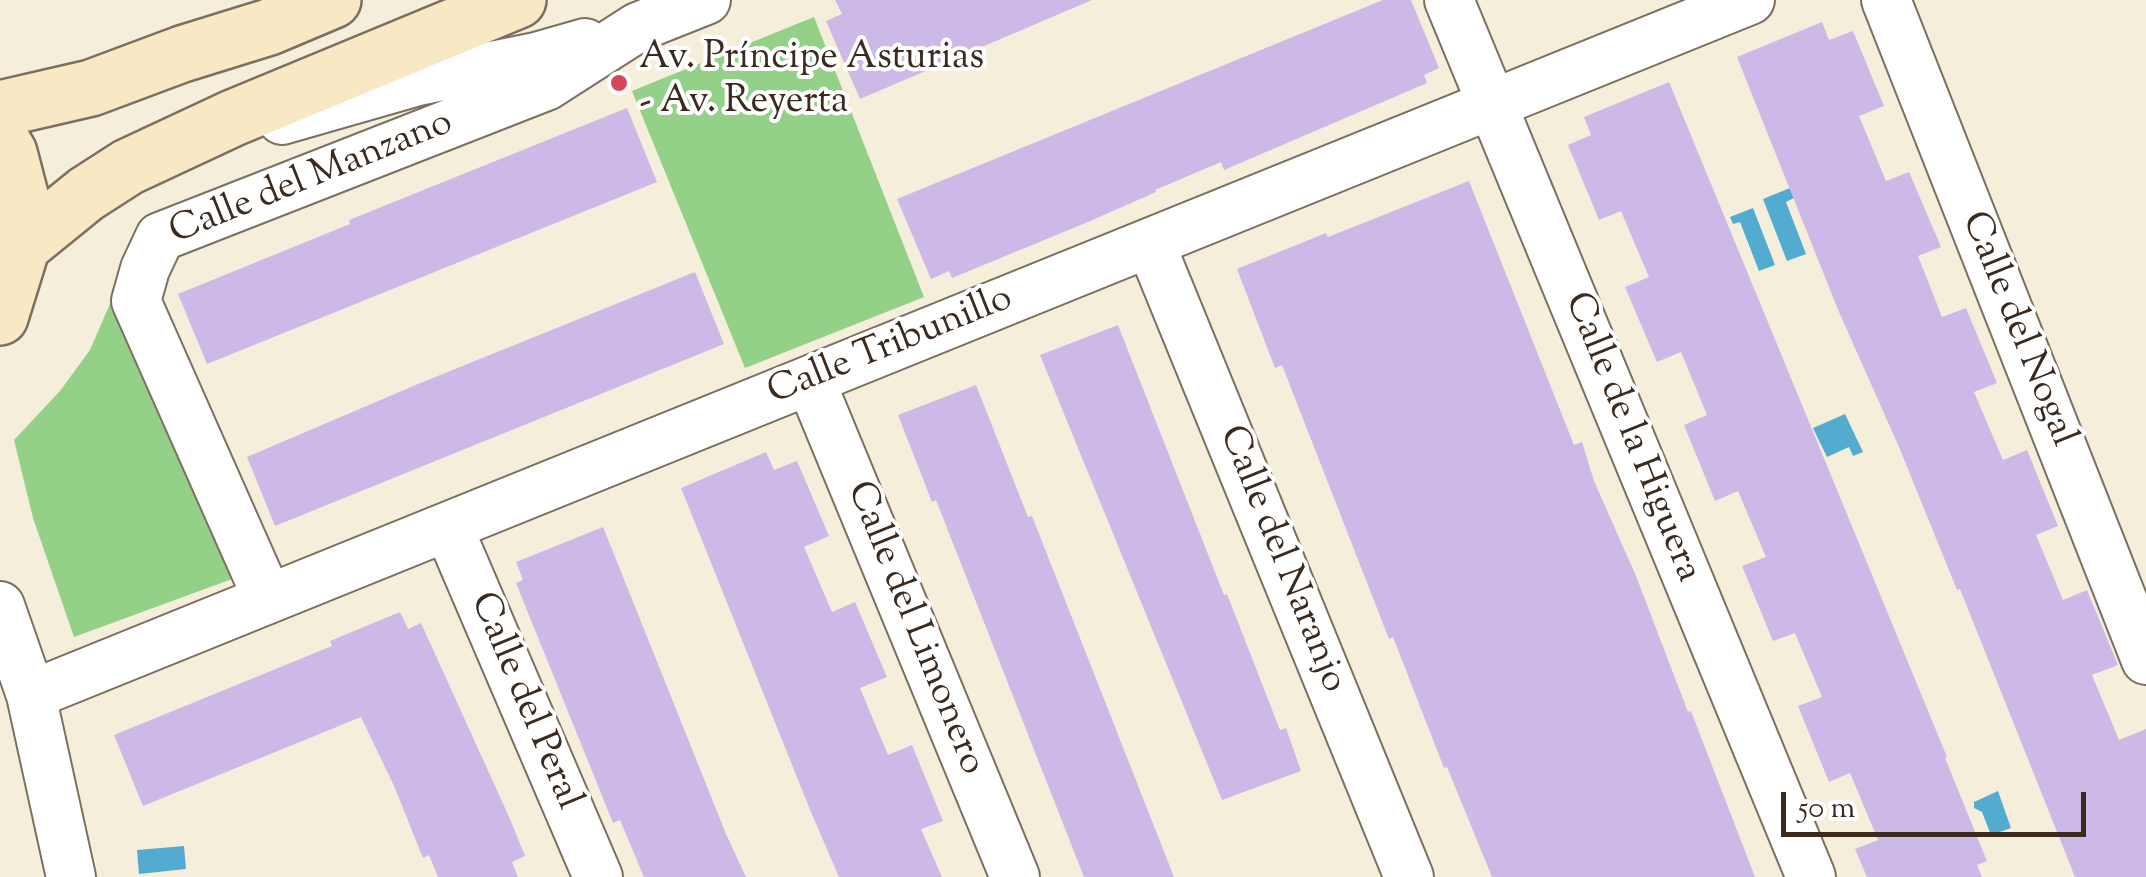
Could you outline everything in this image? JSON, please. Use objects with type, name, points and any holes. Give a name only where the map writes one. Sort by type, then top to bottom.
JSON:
[{"type":"street","points":[[182,54],[258,0]]},
{"type":"street","points":[[0,109],[91,88],[268,27],[333,0]]},
{"type":"street","points":[[22,246],[86,194],[149,158],[232,118],[518,0]]},
{"type":"street","name":"Calle del Manzano","points":[[268,599],[136,301],[144,268],[160,236],[546,86],[638,27],[706,0]]},
{"type":"street","name":"Calle de la Higuera","points":[[1449,0],[1812,877]]},
{"type":"street","name":"Calle Tribunillo","points":[[32,695],[1750,0]]},
{"type":"street","name":"Calle del Nogal","points":[[1886,0],[2146,660]]},
{"type":"street","points":[[149,158],[418,81],[536,57],[638,27]]},
{"type":"street","points":[[0,138],[9,153],[22,199],[22,246],[0,317]]},
{"type":"street","name":"Calle del Naranjo","points":[[1150,242],[1409,877]]},
{"type":"street","name":"Calle del Limonero","points":[[810,380],[1015,877]]},
{"type":"street","name":"Calle del Peral","points":[[448,526],[598,877]]},
{"type":"street","points":[[0,606],[32,695],[70,877]]},
{"type":"green space","points":[[814,17],[924,297],[745,368],[632,91]]},
{"type":"green space","points":[[116,290],[232,579],[74,637],[33,518],[14,440],[60,391],[90,350]]},
{"type":"water","points":[[1790,188],[1794,198],[1786,202],[1806,254],[1787,261],[1763,199]]},
{"type":"water","points":[[1753,208],[1775,265],[1759,271],[1740,222],[1733,224],[1730,217]]},
{"type":"water","points":[[1845,414],[1863,452],[1853,456],[1849,447],[1827,457],[1813,428]]},
{"type":"water","points":[[1998,791],[2011,828],[1991,835],[1974,802]]},
{"type":"water","points":[[184,846],[186,869],[139,874],[137,850]]},
{"type":"building","points":[[835,0],[1092,0],[860,99],[826,21],[842,14]]},
{"type":"building","points":[[1383,0],[1411,0],[1439,68],[1424,75],[1427,83],[1224,170],[1221,162],[952,278],[949,271],[931,279],[897,199]]},
{"type":"building","points":[[1822,22],[1829,40],[1853,31],[1884,106],[1859,116],[1886,181],[1909,172],[1941,247],[1918,256],[1942,317],[1966,308],[1997,383],[1974,392],[2003,460],[2027,450],[2058,526],[2036,535],[2063,600],[2087,590],[2118,665],[2092,675],[2119,740],[2146,729],[2146,877],[2075,877],[1960,589],[1957,590],[1839,312],[1737,57]]},
{"type":"building","points":[[1669,82],[1947,757],[1987,861],[1977,865],[1982,877],[1867,877],[1855,849],[1878,840],[1850,773],[1829,782],[1798,706],[1822,697],[1795,633],[1773,641],[1742,566],[1766,557],[1738,491],[1715,501],[1684,425],[1707,415],[1681,352],[1657,362],[1625,287],[1649,277],[1621,211],[1599,220],[1568,145],[1591,135],[1584,117]]},
{"type":"building","points":[[627,108],[657,182],[207,364],[178,294]]},
{"type":"building","points":[[1469,181],[1574,445],[1582,442],[1594,481],[1636,576],[1688,712],[1691,711],[1755,877],[1492,877],[1393,637],[1389,639],[1282,365],[1275,368],[1237,269]]},
{"type":"building","points":[[695,272],[724,344],[275,526],[247,457]]},
{"type":"building","points":[[1118,325],[1224,595],[1227,594],[1280,730],[1286,728],[1301,771],[1222,800],[1040,355]]},
{"type":"building","points":[[976,385],[1028,517],[1032,516],[1174,877],[1084,877],[936,500],[932,502],[898,415]]},
{"type":"building","points":[[766,452],[774,470],[797,461],[829,536],[804,547],[832,612],[855,602],[887,677],[860,688],[888,755],[912,745],[943,821],[921,829],[942,877],[839,877],[811,812],[681,488]]},
{"type":"building","points":[[603,527],[746,877],[644,877],[620,820],[613,823],[516,583],[523,580],[516,562]]},
{"type":"building","points":[[400,612],[408,629],[421,623],[510,819],[525,856],[512,862],[518,877],[438,877],[429,855],[423,858],[361,717],[143,806],[114,735],[332,646],[330,641]]},
{"type":"place","name":"Av. Príncipe Asturias - Av. Reyerta","points":[[619,83]]}]
